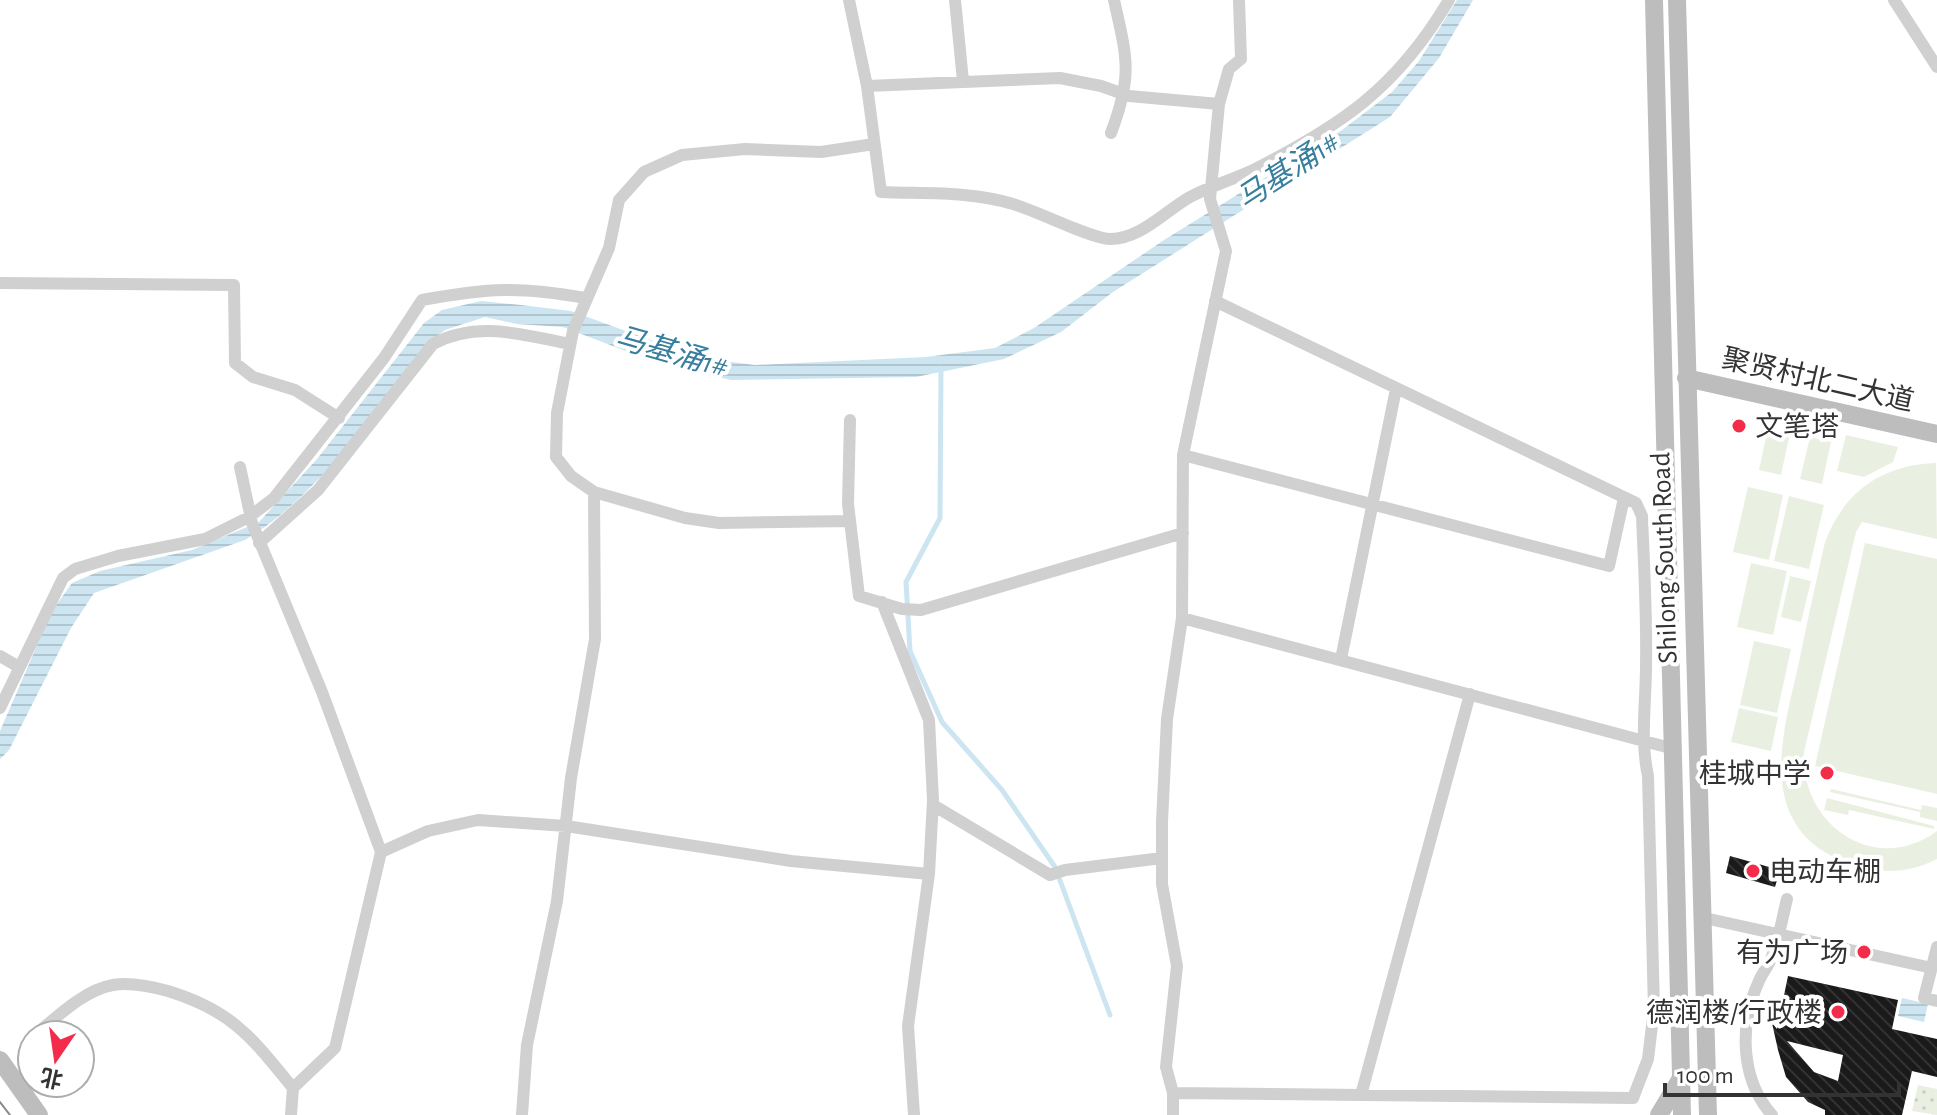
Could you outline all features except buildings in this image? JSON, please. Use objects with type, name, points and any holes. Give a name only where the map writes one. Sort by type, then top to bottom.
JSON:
[{"type":"main road","name":"Shilong South Road","points":[[1654,0],[1682,1115]]},
{"type":"main road","name":"Shilong South Road","points":[[1677,0],[1700,917],[1709,1115]]},
{"type":"main road","name":"聚贤村北二大道","points":[[1686,378],[1937,434]]},
{"type":"main road","points":[[0,1060],[39,1115]]},
{"type":"main road","points":[[1659,1115],[1682,1078]]},
{"type":"street","points":[[849,0],[867,86],[881,192],[961,195],[1011,203],[1109,239],[1134,234],[1192,196],[1210,195],[1344,118],[1392,80],[1423,43],[1449,0]]},
{"type":"street","points":[[955,0],[963,81]]},
{"type":"street","points":[[1111,133],[1126,95],[1128,69],[1114,0]]},
{"type":"street","points":[[1173,1115],[1173,1093],[1166,1067],[1177,966],[1162,884],[1167,719],[1182,618],[1183,455],[1226,251],[1210,195],[1219,104],[1229,69],[1241,59],[1239,0]]},
{"type":"street","points":[[1894,0],[1937,67]]},
{"type":"street","points":[[867,86],[1060,78],[1101,86],[1126,95],[1219,104]]},
{"type":"street","points":[[849,521],[719,523],[685,518],[594,492],[571,476],[556,457],[557,413],[571,337],[609,248],[619,200],[644,172],[682,155],[745,149],[821,152],[874,144]]},
{"type":"street","points":[[0,283],[234,285],[235,363],[253,377],[295,390],[339,418]]},
{"type":"street","points":[[0,708],[63,578],[75,569],[118,556],[205,539],[250,520],[274,498],[339,418],[422,300],[494,287],[540,290],[583,303]]},
{"type":"street","points":[[1173,1093],[1633,1098],[1648,1059],[1654,1009],[1648,776],[1641,742],[1646,711],[1646,590],[1642,516],[1636,503],[1215,301]]},
{"type":"street","points":[[258,541],[318,490],[433,344],[451,334],[489,329],[571,337]]},
{"type":"street","points":[[1341,659],[1396,389]]},
{"type":"street","points":[[850,420],[849,521],[859,596],[902,609],[921,610],[1183,533]]},
{"type":"street","points":[[1183,455],[1609,566],[1624,498]]},
{"type":"street","points":[[240,467],[250,520],[327,706],[381,852],[335,1048],[293,1088],[291,1115]]},
{"type":"street","points":[[522,1115],[527,1045],[557,901],[595,639],[594,492]]},
{"type":"street","points":[[1646,590],[1669,590]]},
{"type":"street","points":[[882,602],[929,720],[933,805],[929,874],[908,1026],[914,1115]]},
{"type":"street","points":[[1182,618],[1674,749]]},
{"type":"street","points":[[0,656],[19,667]]},
{"type":"street","points":[[1361,1095],[1470,694]]},
{"type":"street","points":[[933,805],[1050,875],[1065,870],[1162,858]]},
{"type":"street","points":[[381,852],[428,831],[478,820],[566,826],[791,861],[929,874]]},
{"type":"street","points":[[1772,1115],[1754,1088],[1746,1035],[1759,980],[1771,961],[1787,899]]},
{"type":"street","points":[[1700,917],[1932,968]]},
{"type":"street","points":[[1937,947],[1924,998],[1937,1001]]},
{"type":"street","points":[[55,1019],[73,1004],[113,985],[155,987],[206,1003],[226,1015],[255,1042],[293,1088]]},
{"type":"green space","points":[[1768,428],[1790,433],[1781,475],[1759,470]]},
{"type":"green space","points":[[1846,435],[1898,447],[1893,462],[1864,477],[1837,471]]},
{"type":"green space","points":[[1810,437],[1831,442],[1822,484],[1800,479]]},
{"type":"green space","points":[[1936,463],[1937,539],[1862,522],[1856,532],[1804,752],[1806,778],[1814,801],[1828,821],[1845,836],[1866,845],[1889,848],[1913,844],[1937,831],[1937,859],[1914,868],[1878,870],[1842,861],[1814,845],[1796,824],[1786,800],[1782,746],[1825,542],[1833,524],[1867,484],[1898,469]]},
{"type":"green space","points":[[1748,487],[1783,495],[1769,560],[1733,552]]},
{"type":"green space","points":[[1789,496],[1824,505],[1809,569],[1774,561]]},
{"type":"green space","points":[[1865,543],[1937,559],[1937,794],[1815,766]]},
{"type":"green space","points":[[1751,563],[1787,571],[1773,635],[1737,627]]},
{"type":"green space","points":[[1790,576],[1811,581],[1801,622],[1781,617]]},
{"type":"green space","points":[[1754,641],[1791,649],[1777,713],[1740,705]]},
{"type":"green space","points":[[1739,708],[1778,717],[1771,751],[1731,742]]},
{"type":"green space","points":[[1831,789],[1921,810],[1922,805],[1937,808],[1937,821],[1920,817],[1920,812],[1830,792]]},
{"type":"green space","points":[[1827,798],[1934,826],[1934,829],[1849,810],[1848,815],[1824,810]]},
{"type":"green space","points":[[1918,1085],[1937,1089],[1937,1115],[1912,1111]]},
{"type":"water","name":"马基涌1#","points":[[1457,0],[1473,0],[1439,58],[1390,117],[1113,292],[1061,332],[1004,359],[916,377],[731,380],[660,364],[563,327],[517,324],[485,317],[445,330],[425,345],[321,476],[272,521],[245,540],[94,593],[71,628],[9,750],[0,759],[0,731],[52,611],[72,583],[100,571],[192,550],[259,522],[317,459],[424,323],[442,310],[481,301],[571,311],[700,358],[755,365],[926,357],[995,348],[1034,328],[1164,240],[1342,130],[1392,92],[1419,61]]},
{"type":"water","points":[[1902,998],[1928,1004],[1924,1022],[1898,1016]]},
{"type":"waterway","points":[[941,368],[940,518],[906,582],[910,651],[942,722],[1002,790],[1055,867],[1110,1015]]},
{"type":"tram line","points":[[0,1102],[10,1115]]},
{"type":"place","name":"文笔塔","points":[[1739,426]]},
{"type":"place","name":"桂城中学","points":[[1827,773]]},
{"type":"place","name":"电动车棚","points":[[1753,871]]},
{"type":"place","name":"有为广场","points":[[1864,952]]},
{"type":"place","name":"德润楼/行政楼","points":[[1838,1012]]}]
